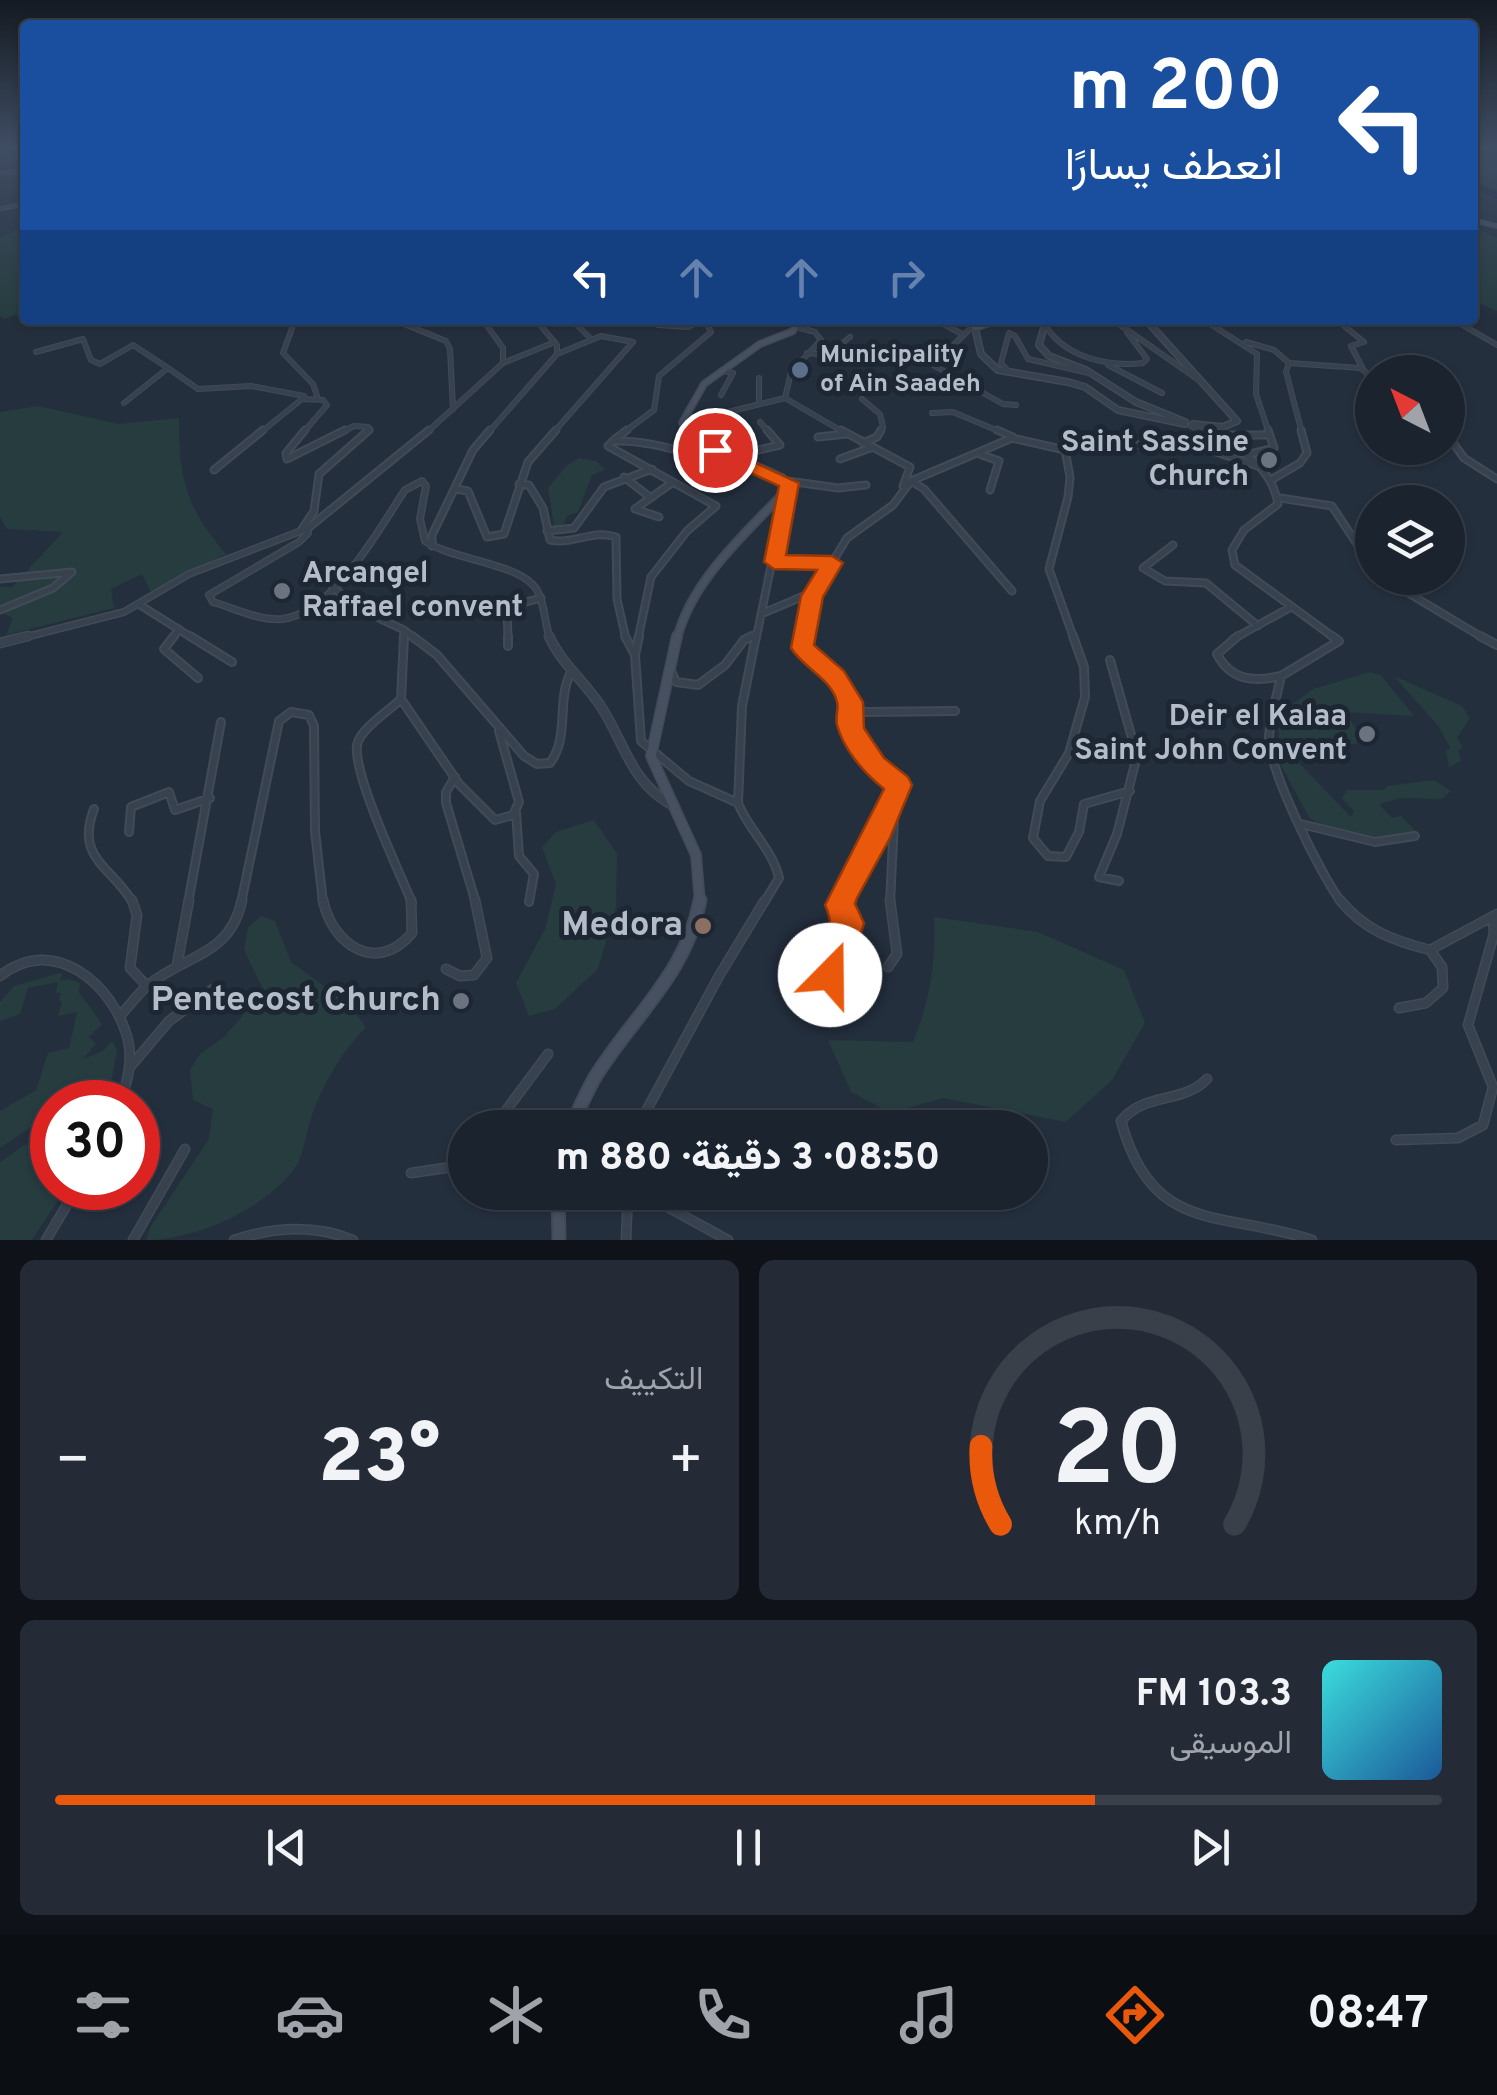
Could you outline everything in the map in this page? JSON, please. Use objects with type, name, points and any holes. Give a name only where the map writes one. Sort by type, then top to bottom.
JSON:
[{"type":"main road","points":[[579,1110],[595,1078],[667,983],[696,919],[699,871],[677,807],[651,753],[683,614],[693,596],[786,493],[788,482],[688,436],[682,425],[697,391],[760,344],[796,328],[793,325]]},
{"type":"main road","points":[[558,1210],[559,1240]]},
{"type":"street","points":[[293,325],[283,353],[313,384],[315,398]]},
{"type":"street","points":[[413,325],[444,339],[453,364],[452,409]]},
{"type":"street","points":[[487,325],[503,348],[503,363]]},
{"type":"street","points":[[540,325],[556,344],[557,354]]},
{"type":"street","points":[[577,325],[591,339]]},
{"type":"street","points":[[658,325],[694,325]]},
{"type":"street","points":[[711,325],[708,335],[659,376],[654,410],[608,447],[716,508],[686,532],[652,578],[636,655],[639,732],[651,753],[690,781],[738,802]]},
{"type":"street","points":[[945,325],[962,334]]},
{"type":"street","points":[[1016,405],[1004,404],[933,365],[972,325],[986,362],[1014,375],[1076,384],[1118,410],[1189,424],[1223,427],[1237,421],[1149,325]]},
{"type":"street","points":[[1044,325],[1039,345],[1044,352],[1092,373],[1136,402],[1248,454],[1271,480],[1278,504],[1244,530],[1231,555],[1240,571],[1293,607],[1339,641],[1281,676],[1248,681],[1232,674],[1218,659],[1222,645],[1293,607]]},
{"type":"street","points":[[1047,325],[1059,344],[1088,355],[1118,364],[1145,362],[1128,332]]},
{"type":"street","points":[[1119,325],[1206,384]]},
{"type":"street","points":[[1212,325],[1257,354],[1256,394],[1273,450],[1248,454]]},
{"type":"street","points":[[1343,325],[1364,342],[1350,346],[1357,355]]},
{"type":"street","points":[[1463,325],[1497,345]]},
{"type":"street","points":[[786,398],[794,364],[821,338],[814,331],[796,328]]},
{"type":"street","points":[[1014,375],[1001,363],[1009,333],[1015,336],[1026,358],[1092,373]]},
{"type":"street","points":[[434,548],[432,535],[480,440],[557,354],[606,336],[633,343],[532,457],[519,484],[508,528],[494,539],[484,534],[468,491],[456,489]]},
{"type":"street","points":[[807,353],[828,355],[850,337]]},
{"type":"street","points":[[36,352],[83,340],[90,360],[100,364],[133,345],[198,389],[238,385],[315,398],[328,405],[304,428],[286,454],[287,459],[354,426],[364,425],[370,430],[318,474],[314,511],[300,542],[214,590],[210,599],[282,619],[304,613],[333,588],[405,490],[416,481],[426,484],[420,519],[422,536],[434,548],[471,564],[519,573],[534,585],[541,598],[548,636],[571,672],[605,712],[634,776],[650,794],[677,807]]},
{"type":"street","points":[[1238,342],[1274,350],[1289,363],[1355,368]]},
{"type":"street","points":[[0,644],[140,605],[190,574],[305,529],[503,363],[556,344]]},
{"type":"street","points":[[1088,355],[1162,393]]},
{"type":"street","points":[[1271,480],[1300,463],[1307,453],[1286,372],[1289,363]]},
{"type":"street","points":[[124,403],[168,368]]},
{"type":"street","points":[[721,395],[734,373],[724,371]]},
{"type":"street","points":[[758,378],[759,403]]},
{"type":"street","points":[[214,470],[271,426],[291,404],[315,398]]},
{"type":"street","points":[[739,422],[729,417],[728,412],[786,398],[910,467],[890,508],[847,538],[814,592],[802,648],[836,678],[850,702],[872,714],[955,711]]},
{"type":"street","points":[[862,399],[880,414],[883,423],[879,436],[863,442]]},
{"type":"street","points":[[932,413],[954,412],[1015,438],[1066,450],[1186,442],[1259,466]]},
{"type":"street","points":[[711,448],[726,434],[712,422]]},
{"type":"street","points":[[730,456],[780,446],[760,422]]},
{"type":"street","points":[[818,437],[850,434]]},
{"type":"street","points":[[1208,435],[1270,435]]},
{"type":"street","points":[[613,441],[636,438],[714,462],[752,466]]},
{"type":"street","points":[[902,488],[1015,438]]},
{"type":"street","points":[[840,459],[871,448]]},
{"type":"street","points":[[1066,450],[1068,497],[1049,569],[1084,667],[1085,698],[1069,753],[1040,801],[1034,830],[1037,846],[1053,858],[1066,857],[1080,832],[1084,804],[1130,791]]},
{"type":"street","points":[[979,454],[999,461],[990,490]]},
{"type":"street","points":[[1465,459],[1497,479]]},
{"type":"street","points":[[547,530],[574,528],[598,489],[652,470]]},
{"type":"street","points":[[624,477],[651,498]]},
{"type":"street","points":[[911,481],[924,489],[1012,591]]},
{"type":"street","points":[[660,517],[635,510],[673,482]]},
{"type":"street","points":[[788,482],[838,488],[866,485]]},
{"type":"street","points":[[519,484],[528,485],[539,500],[550,540],[558,543],[604,533],[615,536],[622,622],[636,655]]},
{"type":"street","points":[[646,1110],[719,976],[779,878],[774,857],[758,839],[738,802],[742,706],[786,493]]},
{"type":"street","points":[[1279,498],[1330,504],[1355,542]]},
{"type":"street","points":[[1173,546],[1143,568],[1165,581],[1206,583],[1258,626]]},
{"type":"street","points":[[774,562],[832,563]]},
{"type":"street","points":[[0,579],[72,572],[53,588],[0,610]]},
{"type":"street","points":[[333,588],[370,614],[404,630],[436,655],[530,761],[542,765],[553,760],[558,752],[563,682],[571,672]]},
{"type":"street","points":[[761,614],[814,592]]},
{"type":"street","points":[[1408,595],[1497,644]]},
{"type":"street","points":[[508,646],[508,607],[541,598]]},
{"type":"street","points":[[140,605],[232,662]]},
{"type":"street","points":[[179,628],[164,649],[198,678]]},
{"type":"street","points":[[404,630],[401,700],[490,819],[499,820],[516,812]]},
{"type":"street","points":[[670,668],[676,682],[698,685],[725,665],[744,640],[756,634]]},
{"type":"street","points":[[1110,660],[1136,741],[1137,756],[1130,791],[1099,877],[1119,881]]},
{"type":"street","points":[[1281,676],[1269,748],[1329,886],[1352,918],[1387,938],[1430,950],[1442,967],[1444,988],[1426,1003],[1399,1008]]},
{"type":"street","points":[[120,1016],[147,986],[218,944],[236,928],[279,721],[297,710],[310,715],[314,726],[320,896],[333,932],[350,946],[376,952],[392,950],[406,941],[414,924],[412,902],[368,792],[357,746],[361,737],[401,700]]},
{"type":"street","points":[[830,975],[832,955],[844,944],[849,923],[840,905],[843,894],[899,788],[874,766],[852,732],[848,720],[850,702]]},
{"type":"street","points":[[177,965],[221,722]]},
{"type":"street","points":[[498,726],[518,796],[519,856],[534,874],[529,902]]},
{"type":"street","points":[[446,969],[460,976],[474,975],[486,958],[487,949],[467,865],[446,802],[446,792],[455,777]]},
{"type":"street","points":[[129,832],[131,807],[137,802],[169,792],[175,810],[210,798]]},
{"type":"street","points":[[888,967],[896,954],[890,902],[895,796]]},
{"type":"street","points":[[94,809],[87,826],[87,847],[132,899],[137,916],[130,968],[147,986]]},
{"type":"street","points":[[1302,824],[1374,844],[1392,844],[1415,836]]},
{"type":"street","points":[[1430,950],[1495,915]]},
{"type":"street","points":[[1396,1140],[1472,1134],[1485,1118],[1493,1086],[1468,1025],[1494,934],[1495,915]]},
{"type":"street","points":[[0,976],[23,960],[55,958],[82,976],[120,1016],[128,1040],[126,1080]]},
{"type":"street","points":[[128,1069],[169,1021],[213,989]]},
{"type":"street","points":[[506,1110],[548,1054]]},
{"type":"street","points":[[1207,1079],[1196,1090],[1162,1095],[1127,1109],[1121,1121],[1123,1140],[1131,1158],[1172,1203],[1210,1220],[1276,1228],[1312,1240]]},
{"type":"street","points":[[133,1240],[185,1149]]},
{"type":"street","points":[[411,1173],[448,1168]]},
{"type":"street","points":[[46,1240],[64,1210]]},
{"type":"street","points":[[626,1240],[627,1210]]},
{"type":"street","points":[[673,1210],[728,1240]]},
{"type":"street","points":[[234,1240],[267,1231],[314,1228],[353,1240]]},
{"type":"green space","points":[[20,228],[20,314],[4,319],[0,316],[0,238]]},
{"type":"green space","points":[[1478,229],[1497,238],[1497,311],[1478,303]]},
{"type":"green space","points":[[38,406],[119,424],[179,418],[187,491],[201,521],[226,554],[151,592],[142,574],[111,589],[114,608],[6,635],[13,618],[0,612],[0,587],[12,587],[63,532],[7,529],[0,517],[0,412]]},
{"type":"green space","points":[[579,458],[596,461],[605,470],[592,475],[578,512],[567,516],[562,528],[554,526],[548,488],[567,465]]},
{"type":"green space","points":[[1370,672],[1381,675],[1414,716],[1345,712],[1362,738],[1356,738],[1357,744],[1329,745],[1326,739],[1305,738],[1311,751],[1299,763],[1351,817],[1354,811],[1342,798],[1347,790],[1384,790],[1388,786],[1434,780],[1451,791],[1442,799],[1401,798],[1379,804],[1392,818],[1401,816],[1416,831],[1393,842],[1345,834],[1310,819],[1276,756],[1280,721],[1293,704],[1313,689]]},
{"type":"green space","points":[[1394,676],[1462,706],[1470,718],[1457,738],[1463,747],[1458,751],[1461,761],[1449,767],[1446,751],[1450,748],[1439,727]]},
{"type":"green space","points":[[594,820],[617,854],[616,907],[598,969],[555,1009],[529,1016],[516,983],[545,929],[556,884],[542,847],[556,832]]},
{"type":"green space","points":[[261,916],[275,921],[291,962],[347,1003],[366,1027],[327,1081],[300,1158],[281,1184],[228,1220],[186,1235],[146,1240],[151,1226],[209,1139],[213,1109],[193,1100],[190,1070],[200,1054],[224,1037],[264,991],[244,950],[248,927]]},
{"type":"green space","points":[[934,917],[1038,932],[1124,970],[1145,1023],[1112,1080],[1066,1122],[1048,1118],[1048,1110],[1004,1110],[943,1098],[901,1110],[885,1110],[851,1092],[828,1040],[913,1042],[924,1012],[934,950]]},
{"type":"green space","points":[[63,972],[60,981],[80,983],[79,992],[102,1024],[89,1037],[96,1044],[83,1059],[103,1051],[112,1041],[117,1049],[112,1080],[39,1080],[48,1053],[69,1048],[77,1012],[58,1016],[62,1001],[61,993],[56,993],[58,982],[28,988],[20,1014],[0,1021],[0,1002],[14,986]]},
{"type":"green space","points":[[30,1094],[30,1128],[0,1148],[0,1111]]},
{"type":"green space","points":[[30,1141],[30,1210],[52,1210],[32,1240],[0,1240],[0,1162]]},
{"type":"place","name":"Municipality of Ain Saadeh","points":[[800,370]]},
{"type":"place","name":"Saint Sassine Church","points":[[1269,460]]},
{"type":"place","name":"Arcangel Raffael convent","points":[[282,591]]},
{"type":"place","name":"Deir el Kalaa Saint John Convent","points":[[1367,734]]},
{"type":"place","name":"Medora","points":[[703,926]]},
{"type":"place","name":"Pentecost Church","points":[[461,1001]]},
{"type":"route","points":[[715,450],[789,483],[774,562],[832,563],[812,596],[802,648],[836,678],[850,702],[848,720],[852,732],[874,766],[899,788],[843,894],[840,905],[849,923],[844,944],[832,955],[830,975]]}]
